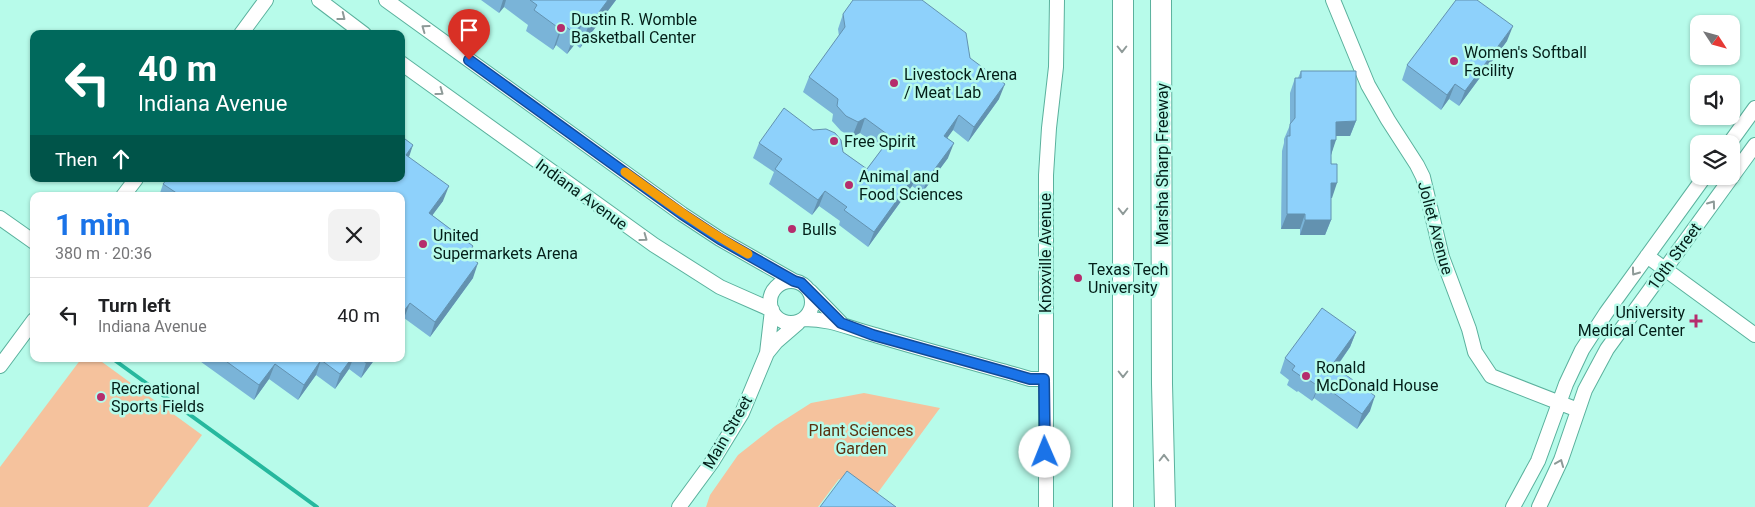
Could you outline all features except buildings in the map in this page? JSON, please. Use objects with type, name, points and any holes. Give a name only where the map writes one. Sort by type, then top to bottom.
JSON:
[{"type":"highway","points":[[1123,0],[1123,507]]},
{"type":"highway","name":"Marsha Sharp Freeway","points":[[1162,5],[1164,507]]},
{"type":"street","points":[[244,30],[266,0]]},
{"type":"street","points":[[320,0],[359,30]]},
{"type":"street","points":[[386,0],[682,214],[720,239],[794,281],[801,283],[841,323]]},
{"type":"street","name":"Knoxville Avenue","points":[[1046,507],[1044,379],[1046,175],[1048,128],[1056,67],[1056,0]]},
{"type":"street","name":"Joliet Avenue","points":[[1333,0],[1368,85],[1423,177],[1442,257],[1469,329],[1475,352],[1491,376],[1578,410]]},
{"type":"street","name":"Indiana Avenue","points":[[405,66],[654,245],[720,287],[772,310]]},
{"type":"street","points":[[1735,135],[1755,108]]},
{"type":"street","points":[[1740,144],[1754,149]]},
{"type":"street","name":"10th Street","points":[[1539,507],[1561,460],[1591,378],[1607,349],[1754,149]]},
{"type":"street","points":[[126,192],[134,182]]},
{"type":"street","name":"10th Street","points":[[1513,507],[1538,461],[1558,403],[1590,337],[1698,185]]},
{"type":"street","points":[[0,218],[30,239]]},
{"type":"street","points":[[1647,256],[1755,335]]},
{"type":"street","points":[[794,281],[787,281],[776,288],[770,300],[772,310],[778,319],[784,322],[814,319],[841,323],[873,335],[1030,379],[1044,379]]},
{"type":"street","points":[[800,321],[812,309],[810,291]]},
{"type":"street","name":"Main Street","points":[[767,353],[772,310]]},
{"type":"street","name":"Main Street","points":[[679,507],[712,462],[737,421],[767,353],[776,342],[800,321]]},
{"type":"street","points":[[0,366],[30,325]]},
{"type":"green space","name":"Recreational Sports Fields","points":[[79,362],[102,362],[202,435],[148,507],[0,507],[0,467]]},
{"type":"green space","name":"Plant Sciences Garden","points":[[864,393],[940,408],[871,502],[839,479],[818,507],[706,507],[710,495],[738,455],[775,426],[811,403]]},
{"type":"waterway","points":[[117,362],[317,507]]},
{"type":"slow traffic","points":[[625,172],[682,214],[720,239],[748,254]]},
{"type":"place","name":"Dustin R. Womble Basketball Center","points":[[561,28]]},
{"type":"place","name":"Women's Softball Facility","points":[[1454,61]]},
{"type":"place","name":"Livestock Arena / Meat Lab","points":[[894,83]]},
{"type":"place","name":"Free Spirit","points":[[834,141]]},
{"type":"place","name":"Animal and Food Sciences","points":[[849,185]]},
{"type":"place","name":"Bulls","points":[[792,229]]},
{"type":"place","name":"United Supermarkets Arena","points":[[423,244]]},
{"type":"place","name":"Texas Tech University","points":[[1078,278]]},
{"type":"place","name":"University Medical Center","points":[[1696,321]]},
{"type":"place","name":"Ronald McDonald House","points":[[1306,376]]},
{"type":"place","name":"Recreational Sports Fields","points":[[101,397]]},
{"type":"route","points":[[469,60],[682,214],[720,239],[806,286],[841,323],[873,335],[1030,379],[1044,379],[1045,452]]}]
